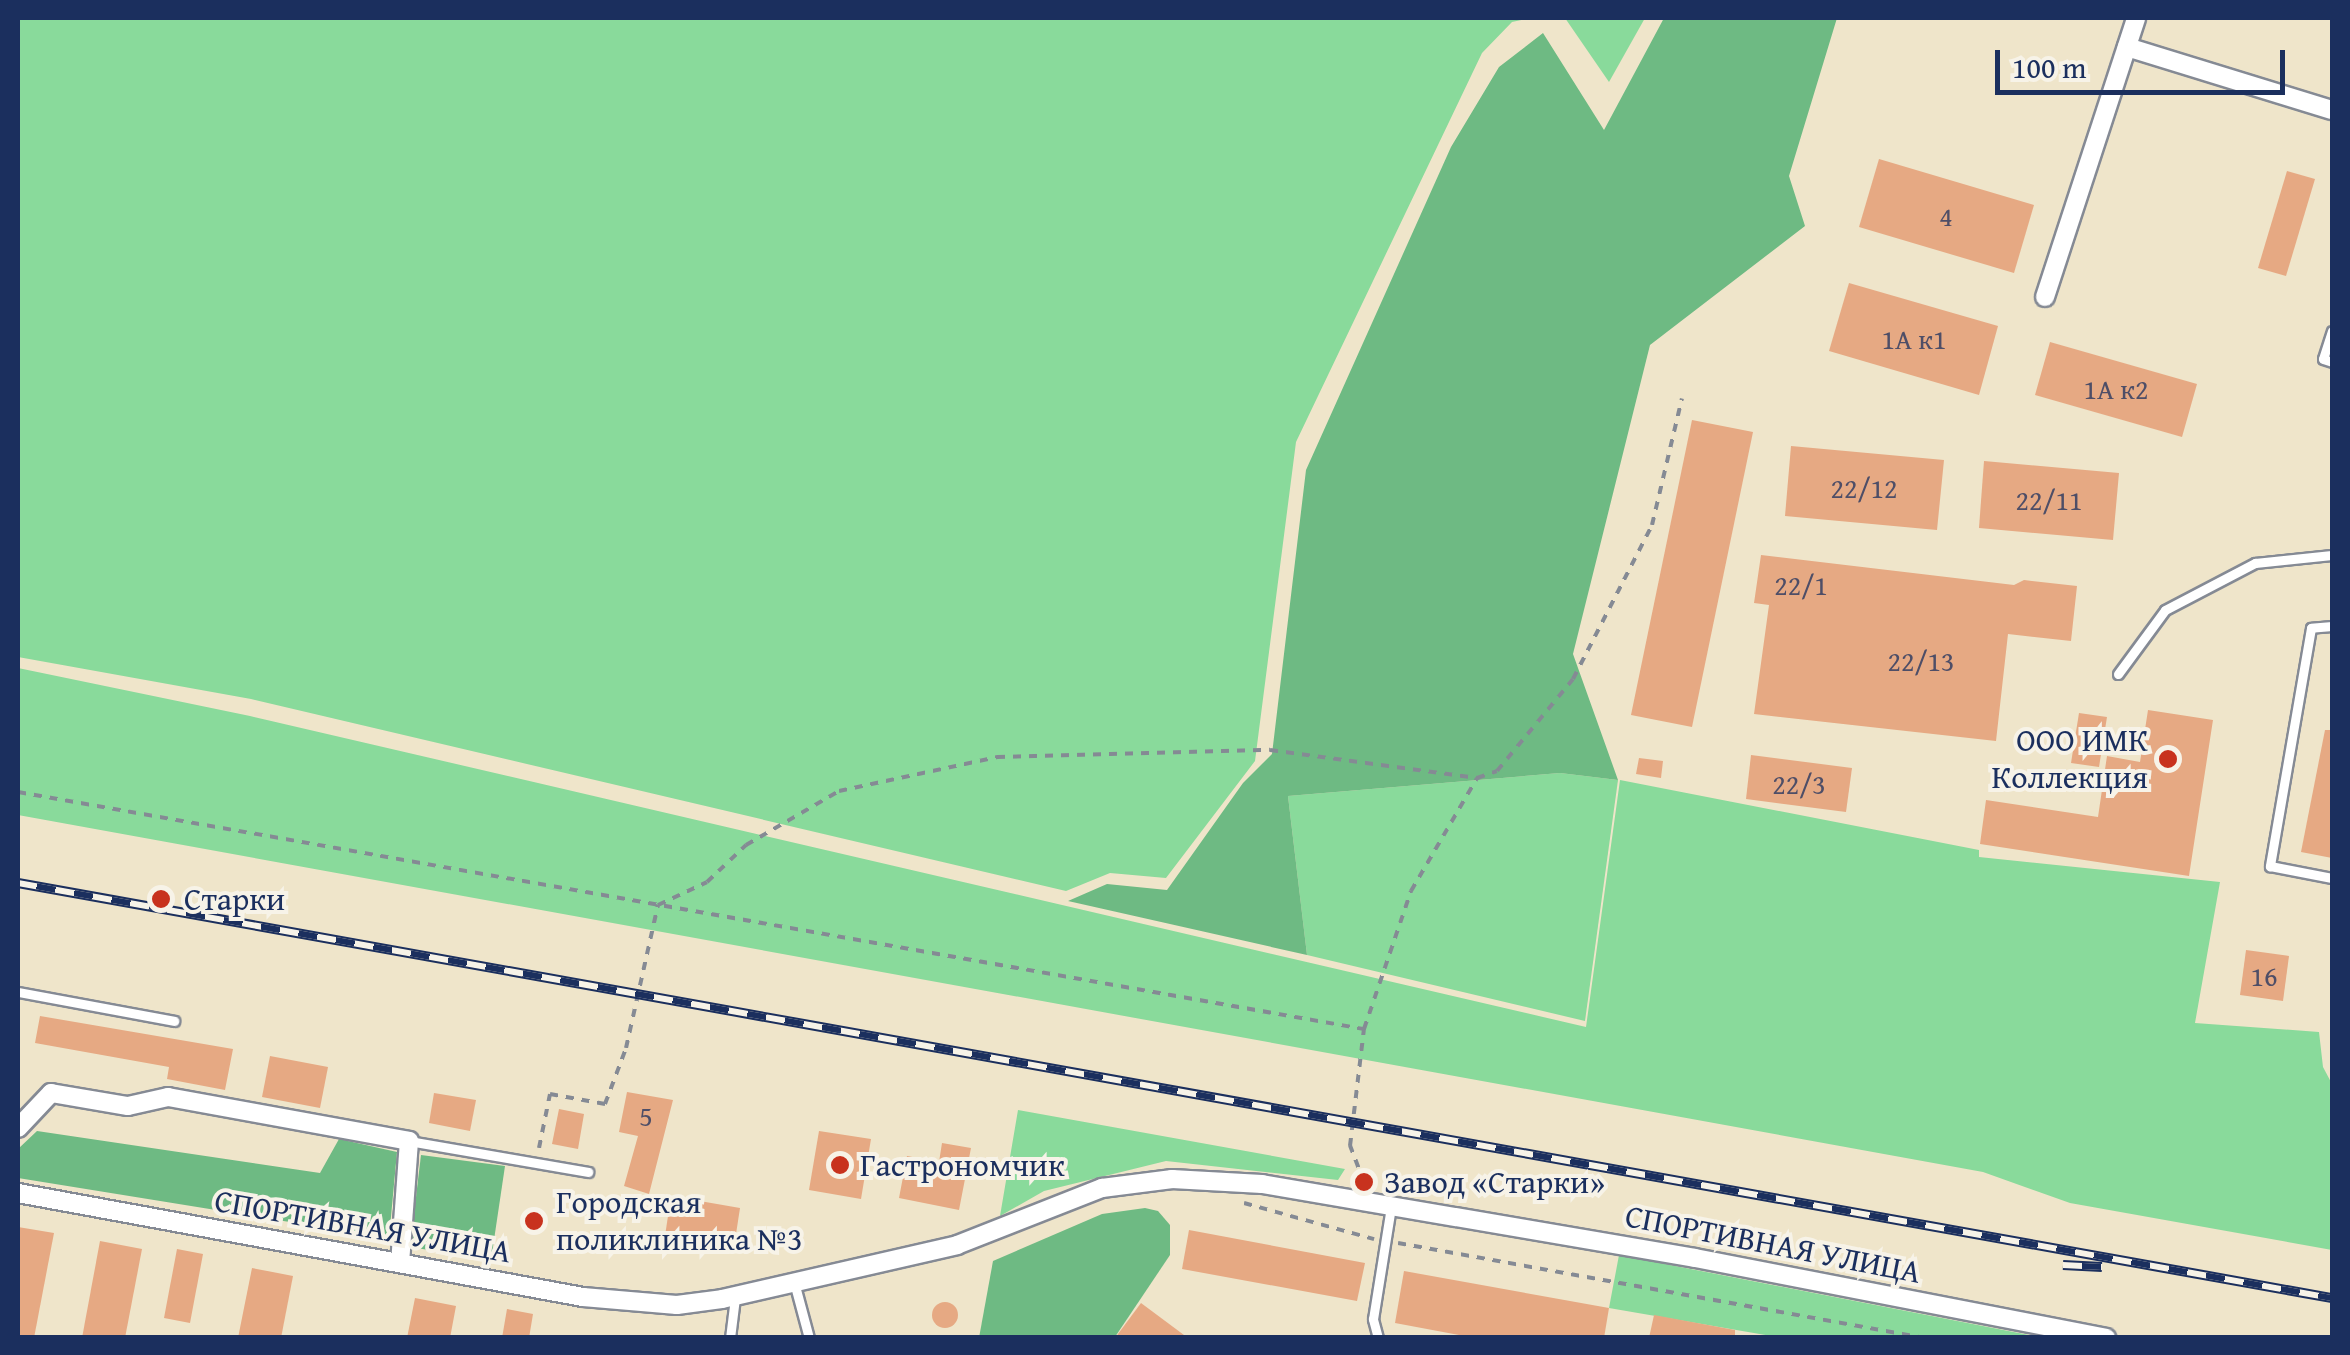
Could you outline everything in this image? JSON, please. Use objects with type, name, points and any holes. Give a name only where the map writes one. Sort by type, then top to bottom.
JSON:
[{"type":"street","points":[[2045,297],[2136,18]]},
{"type":"street","points":[[2127,47],[2332,110]]},
{"type":"street","points":[[18,1128],[51,1094],[128,1106],[168,1097],[409,1141],[400,1263]]},
{"type":"street","name":"СПОРТИВНАЯ УЛИЦА","points":[[18,1193],[624,1302],[677,1304],[736,1295],[956,1245],[1059,1201],[1133,1182],[1262,1184],[2106,1338]]},
{"type":"lane","points":[[2332,330],[2323,358],[2332,362]]},
{"type":"lane","points":[[2118,674],[2166,610],[2256,564],[2332,555]]},
{"type":"lane","points":[[2332,626],[2312,628],[2270,866],[2332,878]]},
{"type":"lane","points":[[18,992],[174,1021]]},
{"type":"lane","points":[[409,1141],[588,1172]]},
{"type":"lane","points":[[1378,1338],[1373,1319],[1391,1206]]},
{"type":"lane","points":[[794,1282],[808,1338]]},
{"type":"lane","points":[[730,1338],[736,1295]]},
{"type":"path","points":[[658,904],[707,882],[746,845],[838,791],[998,758],[1270,750],[1478,778],[1497,771],[1574,680],[1652,525],[1682,398]]},
{"type":"path","points":[[1364,1182],[1350,1146],[1364,1028],[1412,891],[1478,778]]},
{"type":"path","points":[[18,792],[1364,1028]]},
{"type":"path","points":[[536,1162],[550,1094],[604,1104],[626,1048],[658,904]]},
{"type":"path","points":[[1233,1198],[1262,1210],[1385,1241],[1925,1338]]},
{"type":"green space","points":[[18,18],[1531,18],[1512,22],[1482,53],[1296,442],[1255,761],[1166,878],[1110,873],[1066,891],[251,699],[18,657]]},
{"type":"green space","points":[[1565,18],[1645,18],[1609,82]]},
{"type":"green space","points":[[1664,18],[1837,18],[1789,176],[1805,226],[1650,345],[1573,654],[1618,780],[1560,773],[1288,796],[1307,955],[1068,901],[1107,884],[1167,890],[1243,783],[1272,754],[1306,470],[1451,147],[1499,67],[1543,33],[1604,130]]},
{"type":"green space","points":[[18,668],[250,716],[1586,1027],[1620,780],[1979,850],[1979,857],[2220,882],[2195,1023],[2319,1032],[2323,1067],[2332,1084],[2332,1250],[2070,1203],[1983,1172],[18,815]]},
{"type":"green space","points":[[1560,773],[1618,780],[1585,1021],[1307,955],[1288,796]]},
{"type":"green space","points":[[1018,1110],[1345,1169],[1338,1180],[1166,1161],[1044,1191],[1000,1216]]},
{"type":"green space","points":[[37,1131],[320,1173],[339,1139],[397,1152],[389,1238],[18,1178],[18,1149]]},
{"type":"green space","points":[[421,1155],[505,1166],[491,1260],[410,1247]]},
{"type":"green space","points":[[1145,1208],[1158,1211],[1170,1225],[1170,1255],[1115,1337],[979,1338],[993,1261],[1102,1214]]},
{"type":"green space","points":[[1619,1255],[2039,1337],[1777,1337],[1609,1308]]},
{"type":"building","points":[[1879,159],[2034,205],[2014,273],[1859,227]]},
{"type":"building","points":[[2287,171],[2315,179],[2286,276],[2258,268]]},
{"type":"building","points":[[1849,283],[1998,326],[1979,395],[1829,351]]},
{"type":"building","points":[[2050,342],[2197,384],[2182,437],[2035,395]]},
{"type":"building","points":[[1692,420],[1753,432],[1692,727],[1631,715]]},
{"type":"building","points":[[1791,446],[1944,460],[1937,530],[1785,516]]},
{"type":"building","points":[[1984,461],[2119,473],[2113,540],[1979,528]]},
{"type":"building","points":[[1761,555],[2014,585],[2024,580],[2077,586],[2071,641],[2008,634],[1996,741],[1754,714],[1769,605],[1754,603]]},
{"type":"building","points":[[2148,710],[2213,720],[2189,876],[1980,844],[1986,800],[2098,817],[2107,756],[2140,762]]},
{"type":"building","points":[[2079,713],[2107,717],[2099,767],[2071,763]]},
{"type":"building","points":[[2325,730],[2332,730],[2332,858],[2301,852]]},
{"type":"building","points":[[1751,755],[1852,768],[1846,812],[1746,799]]},
{"type":"building","points":[[1639,758],[1663,761],[1661,778],[1636,774]]},
{"type":"building","points":[[2246,950],[2289,956],[2283,1001],[2240,995]]},
{"type":"building","points":[[40,1016],[233,1049],[225,1090],[167,1079],[169,1067],[35,1043]]},
{"type":"building","points":[[270,1056],[328,1067],[320,1108],[262,1097]]},
{"type":"building","points":[[627,1092],[673,1100],[649,1194],[624,1186],[638,1136],[619,1132]]},
{"type":"building","points":[[434,1093],[476,1100],[470,1131],[429,1123]]},
{"type":"building","points":[[559,1109],[584,1114],[578,1149],[552,1144]]},
{"type":"building","name":"Гастрономчик","points":[[819,1131],[871,1139],[861,1199],[809,1190]]},
{"type":"building","points":[[942,1143],[971,1148],[959,1210],[899,1198],[907,1156],[939,1162]]},
{"type":"building","points":[[671,1196],[740,1208],[734,1247],[665,1236]]},
{"type":"building","points":[[18,1227],[54,1233],[34,1338],[18,1338]]},
{"type":"building","points":[[1189,1230],[1365,1263],[1357,1301],[1182,1269]]},
{"type":"building","points":[[100,1241],[142,1249],[125,1338],[82,1338]]},
{"type":"building","points":[[177,1249],[203,1254],[190,1323],[164,1318]]},
{"type":"building","points":[[252,1268],[293,1276],[281,1338],[238,1338]]},
{"type":"building","points":[[1404,1271],[1609,1308],[1604,1338],[1475,1338],[1395,1323]]},
{"type":"building","points":[[415,1298],[456,1306],[450,1338],[407,1338]]},
{"type":"building","points":[[945,1302],[954,1306],[958,1315],[954,1324],[945,1328],[936,1324],[932,1315],[936,1306]]},
{"type":"building","points":[[1141,1303],[1188,1338],[1115,1338]]},
{"type":"building","points":[[507,1309],[533,1314],[529,1338],[502,1338]]},
{"type":"building","points":[[1654,1315],[1735,1330],[1735,1338],[1649,1338]]},
{"type":"railway","points":[[18,883],[2332,1298]]},
{"type":"railway","points":[[2063,1265],[2102,1267]]},
{"type":"place","name":"ООО ИМК Коллекция","points":[[2168,759]]},
{"type":"place","name":"Старки","points":[[161,899]]},
{"type":"place","name":"Гастрономчик","points":[[840,1165]]},
{"type":"place","name":"Завод «Старки»","points":[[1364,1182]]},
{"type":"place","name":"Городская поликлиника №3","points":[[534,1221]]}]
